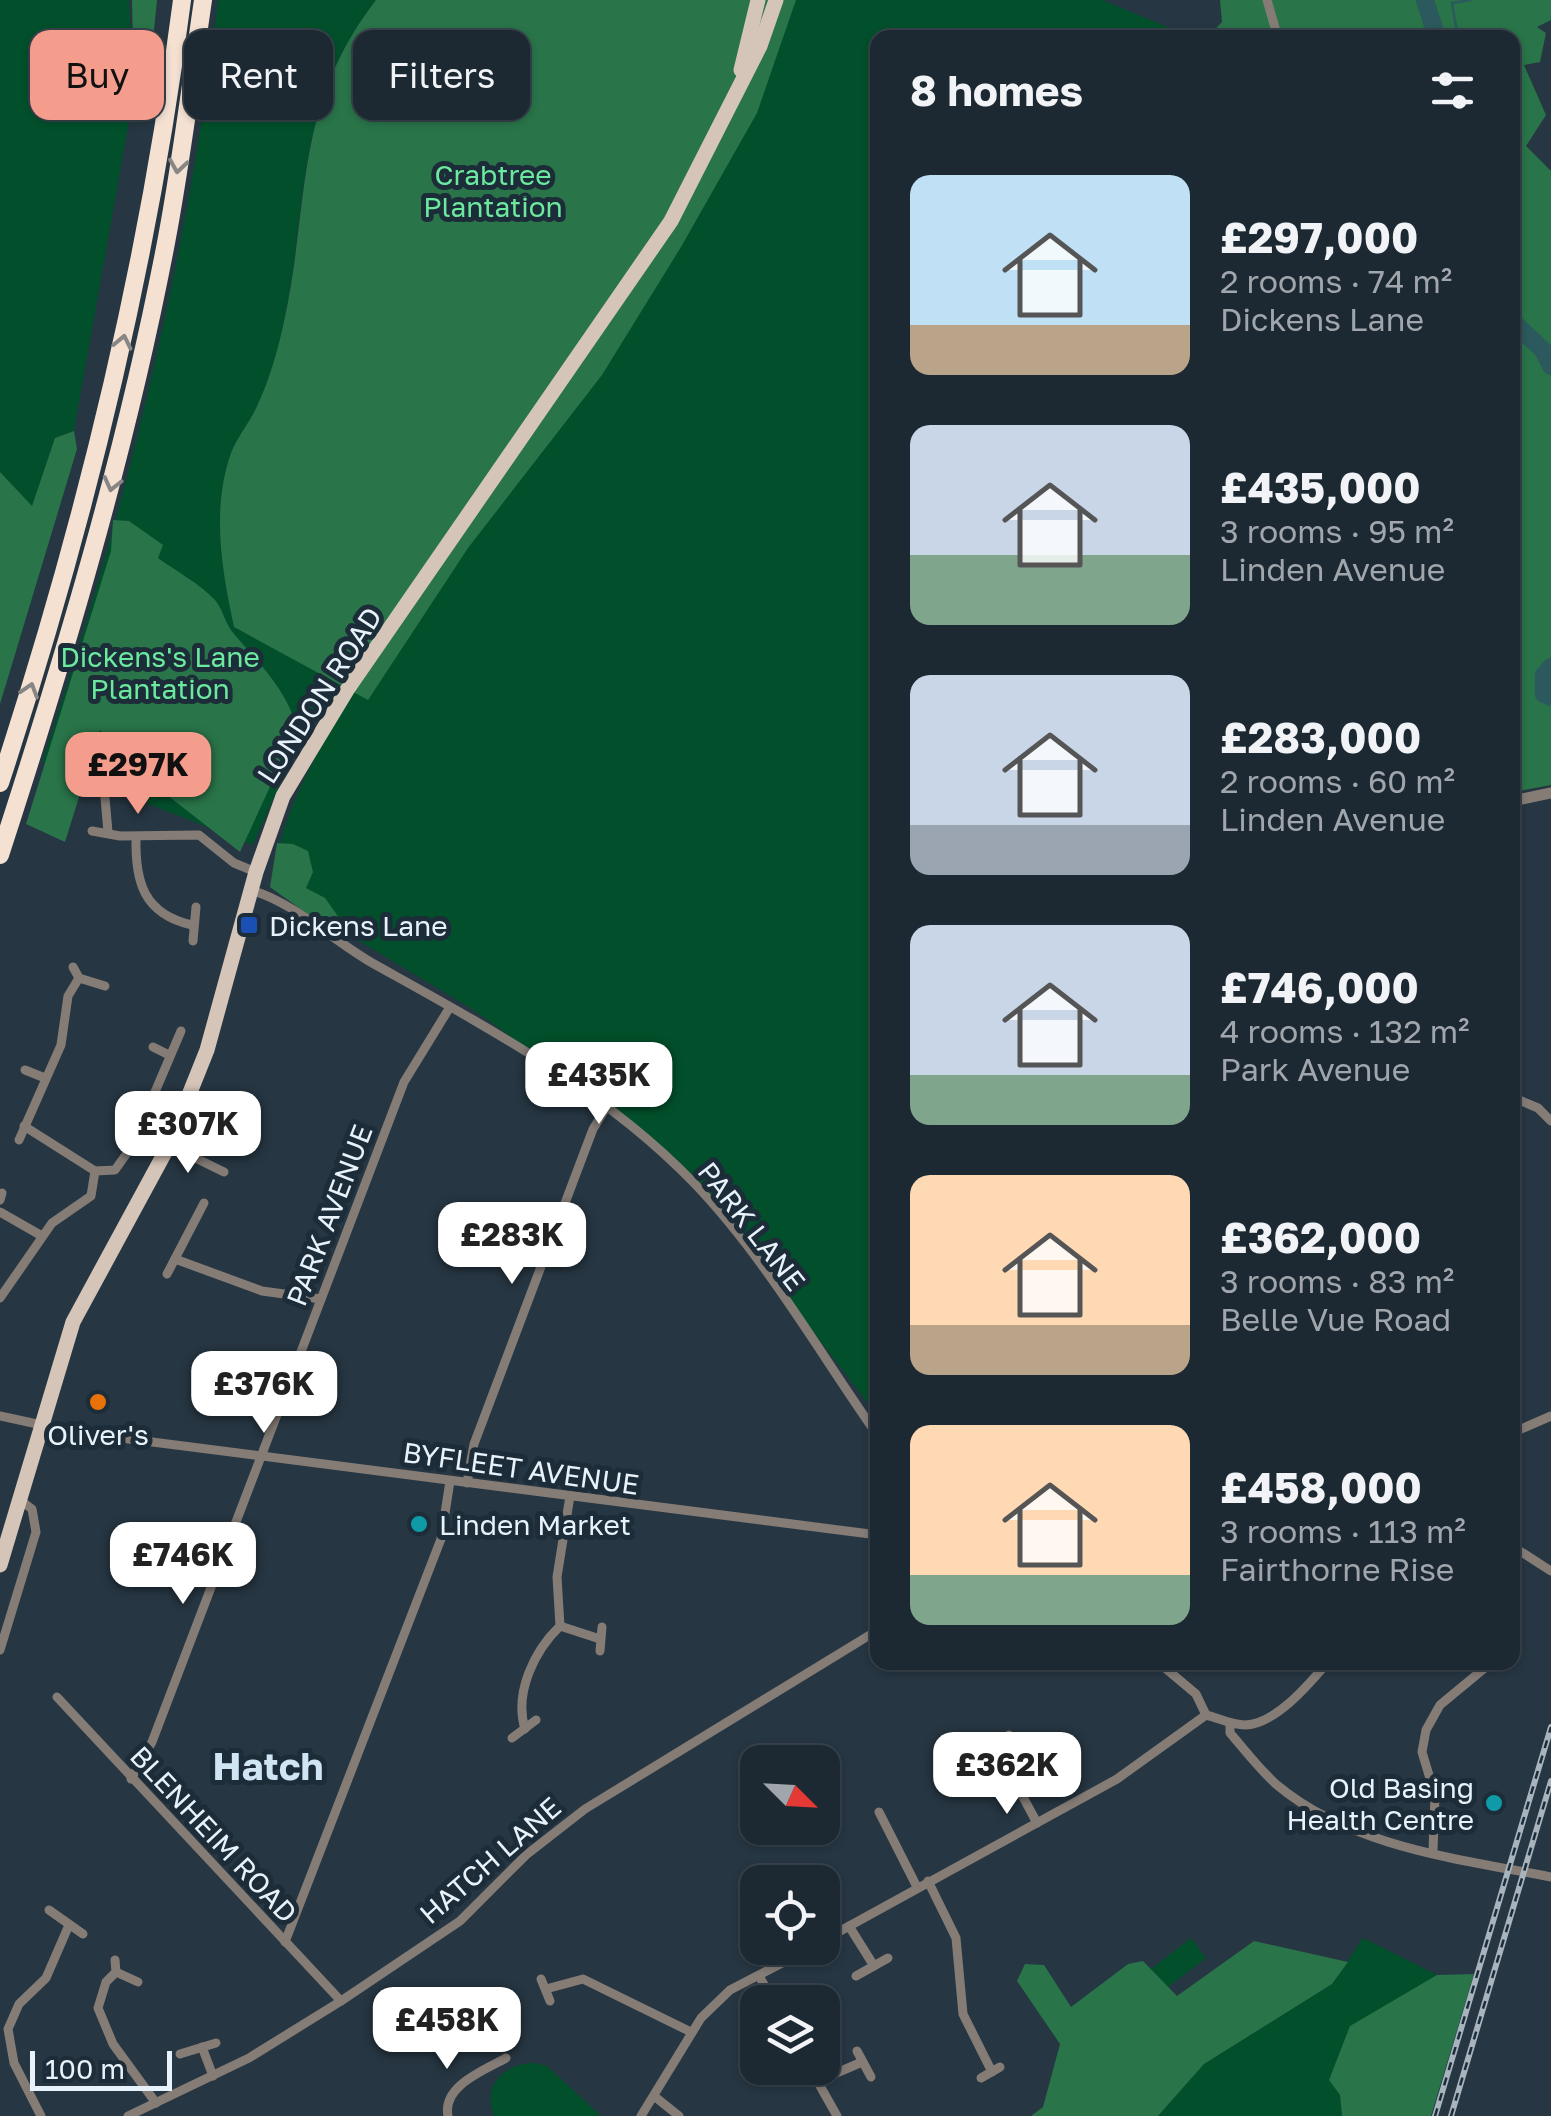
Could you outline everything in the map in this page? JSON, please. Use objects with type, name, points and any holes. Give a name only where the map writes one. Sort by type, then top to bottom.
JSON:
[{"type":"highway","points":[[0,782],[62,586],[114,385],[145,241],[182,0]]},
{"type":"highway","points":[[0,855],[90,569],[128,419],[166,245],[203,0]]},
{"type":"main road","points":[[740,79],[758,0]]},
{"type":"main road","points":[[740,79],[760,46],[776,0]]},
{"type":"main road","name":"LONDON ROAD","points":[[0,1565],[78,1312],[169,1145],[214,1029],[276,811],[310,746],[664,232],[708,155],[740,79]]},
{"type":"street","points":[[1267,0],[1276,30]]},
{"type":"street","points":[[1520,799],[1551,793]]},
{"type":"street","points":[[105,798],[108,832]]},
{"type":"street","points":[[92,830],[136,837],[200,835],[234,862],[256,872]]},
{"type":"street","points":[[136,837],[139,886],[166,916],[192,926]]},
{"type":"street","name":"PARK LANE","points":[[251,890],[278,900],[356,954],[450,1007],[606,1108],[672,1160],[706,1197],[870,1425]]},
{"type":"street","points":[[193,941],[196,907]]},
{"type":"street","points":[[73,967],[80,978],[105,986]]},
{"type":"street","points":[[19,1140],[62,1045],[68,996],[80,978]]},
{"type":"street","name":"PARK AVENUE","points":[[132,1779],[152,1742],[404,1082],[450,1007]]},
{"type":"street","points":[[24,1126],[95,1171],[115,1170],[181,1032]]},
{"type":"street","points":[[152,1047],[170,1054]]},
{"type":"street","points":[[26,1070],[45,1078]]},
{"type":"street","points":[[1520,1100],[1538,1108],[1551,1121]]},
{"type":"street","points":[[467,1483],[474,1444],[593,1129],[606,1108]]},
{"type":"street","points":[[169,1145],[224,1172]]},
{"type":"street","points":[[0,1298],[42,1236],[62,1214],[88,1200],[95,1171]]},
{"type":"street","points":[[167,1274],[204,1203]]},
{"type":"street","points":[[0,1212],[42,1236]]},
{"type":"street","points":[[196,1219],[208,1225]]},
{"type":"street","points":[[174,1258],[262,1291],[321,1299]]},
{"type":"street","name":"BYFLEET AVENUE","points":[[0,1416],[40,1426],[870,1533]]},
{"type":"street","points":[[1520,1430],[1551,1416]]},
{"type":"street","points":[[285,1942],[441,1539],[450,1481]]},
{"type":"street","points":[[525,1729],[521,1703],[537,1653],[560,1626],[557,1577],[570,1496]]},
{"type":"street","points":[[0,1650],[36,1532],[32,1509],[20,1500]]},
{"type":"street","points":[[1520,1551],[1551,1571]]},
{"type":"street","points":[[560,1626],[600,1639]]},
{"type":"street","points":[[600,1651],[602,1627]]},
{"type":"street","name":"HATCH LANE","points":[[128,2116],[213,2076],[340,2001],[460,1920],[526,1855],[584,1809],[870,1635]]},
{"type":"street","points":[[1168,1670],[1196,1694],[1206,1715],[1248,1725],[1272,1716],[1320,1670]]},
{"type":"street","points":[[1432,1851],[1435,1795],[1422,1752],[1426,1730],[1440,1705],[1482,1670]]},
{"type":"street","name":"BLENHEIM ROAD","points":[[56,1697],[340,2001]]},
{"type":"street","points":[[840,1931],[1118,1779],[1206,1715]]},
{"type":"street","points":[[512,1738],[536,1720]]},
{"type":"street","points":[[1230,1723],[1230,1733],[1275,1783],[1316,1812],[1356,1832],[1551,1877]]},
{"type":"street","points":[[1009,1735],[996,1746],[1036,1823]]},
{"type":"street","points":[[879,1812],[917,1886]]},
{"type":"street","points":[[928,1882],[956,1938],[963,2014],[996,2069],[981,2078]]},
{"type":"street","points":[[49,1910],[83,1934]]},
{"type":"street","points":[[41,2116],[14,2062],[8,2029],[20,2004],[46,1978],[69,1925]]},
{"type":"street","points":[[849,1926],[874,1966]]},
{"type":"street","points":[[856,1976],[888,1958]]},
{"type":"street","points":[[116,1960],[116,1972],[101,1994],[98,2008],[113,2044],[156,2102]]},
{"type":"street","points":[[641,2116],[691,2032],[730,1990],[779,1965]]},
{"type":"street","points":[[116,1972],[138,1982]]},
{"type":"street","points":[[760,1976],[765,1985]]},
{"type":"street","points":[[541,1978],[550,2001]]},
{"type":"street","points":[[546,1989],[583,1979],[691,2032]]},
{"type":"street","points":[[180,2054],[216,2042]]},
{"type":"street","points":[[202,2047],[213,2076]]},
{"type":"street","points":[[858,2051],[871,2077]]},
{"type":"street","points":[[448,2116],[447,2098],[487,2075],[506,2058]]},
{"type":"street","points":[[840,2072],[862,2062]]},
{"type":"street","points":[[820,2085],[837,2116]]},
{"type":"street","points":[[654,2096],[679,2116]]},
{"type":"green space","points":[[0,0],[129,0],[131,30],[30,30],[30,120],[129,120],[74,431],[55,438],[32,506],[0,472]]},
{"type":"green space","points":[[132,0],[157,0],[154,30],[133,30]]},
{"type":"green space","points":[[218,0],[376,0],[353,30],[333,73],[333,30],[214,30]]},
{"type":"green space","name":"Crabtree Plantation","points":[[376,0],[796,0],[757,113],[681,247],[602,375],[468,548],[368,700],[234,627],[220,540],[225,475],[231,453],[261,396],[281,336],[317,120],[333,120],[333,74],[353,34],[353,120],[530,120],[530,30],[356,30]]},
{"type":"green space","points":[[796,0],[1102,0],[1175,30],[870,30],[870,1406],[699,1183],[597,1098],[472,1009],[273,889],[290,813],[311,765],[350,696],[790,18]]},
{"type":"green space","points":[[1220,0],[1551,0],[1551,20],[1537,27],[1546,33],[1540,62],[1524,65],[1546,115],[1526,146],[1551,171],[1551,785],[1520,791],[1520,30],[1214,30],[1222,22]]},
{"type":"green space","points":[[201,120],[317,120],[283,326],[269,377],[231,453],[221,496],[220,540],[234,627],[342,685],[294,752],[253,845],[42,762],[126,481],[171,290]]},
{"type":"green space","name":"Dickens's Lane Plantation","points":[[74,431],[77,449],[0,704],[0,472],[32,506],[55,438]]},
{"type":"green space","name":"Dickens's Lane Plantation","points":[[113,520],[129,521],[163,545],[158,558],[215,600],[231,630],[271,677],[292,714],[297,728],[240,852],[158,788],[100,730],[65,842],[26,824],[111,551]]},
{"type":"green space","points":[[277,843],[293,844],[308,851],[313,872],[306,888],[325,898],[340,919],[328,929],[270,887]]},
{"type":"green space","points":[[1191,1938],[1206,1958],[1168,1987],[1151,1969]]},
{"type":"green space","points":[[1363,1938],[1437,1975],[1424,1985],[1340,2095],[1342,2116],[1158,2116],[1204,2064],[1332,1984]]},
{"type":"green space","points":[[1254,1941],[1348,1962],[1332,1984],[1204,2064],[1158,2116],[1031,2116],[1043,2107],[1060,2044],[1017,1981],[1025,1964],[1044,1965],[1071,2007],[1128,1964],[1143,1961],[1177,1996]]},
{"type":"green space","points":[[1474,1974],[1431,2116],[1342,2116],[1340,2095],[1329,2080],[1350,2026],[1437,1975]]},
{"type":"green space","points":[[535,2063],[547,2066],[601,2116],[494,2116],[491,2095],[498,2078],[514,2067]]},
{"type":"waterway","points":[[1425,0],[1434,30]]},
{"type":"waterway","points":[[1457,30],[1452,3],[1470,0]]},
{"type":"waterway","points":[[1520,328],[1543,350],[1551,366]]},
{"type":"waterway","points":[[1551,667],[1544,675],[1544,694],[1551,697]]},
{"type":"railway","points":[[1435,2116],[1551,1727]]},
{"type":"railway","points":[[1451,2116],[1551,1781]]},
{"type":"place","name":"Dickens Lane","points":[[249,925]]},
{"type":"place","name":"Oliver's","points":[[98,1402]]},
{"type":"place","name":"Linden Market","points":[[419,1524]]},
{"type":"place","name":"Old Basing Health Centre","points":[[1494,1803]]},
{"type":"district","name":"Hatch","points":[[268,1765]]}]
